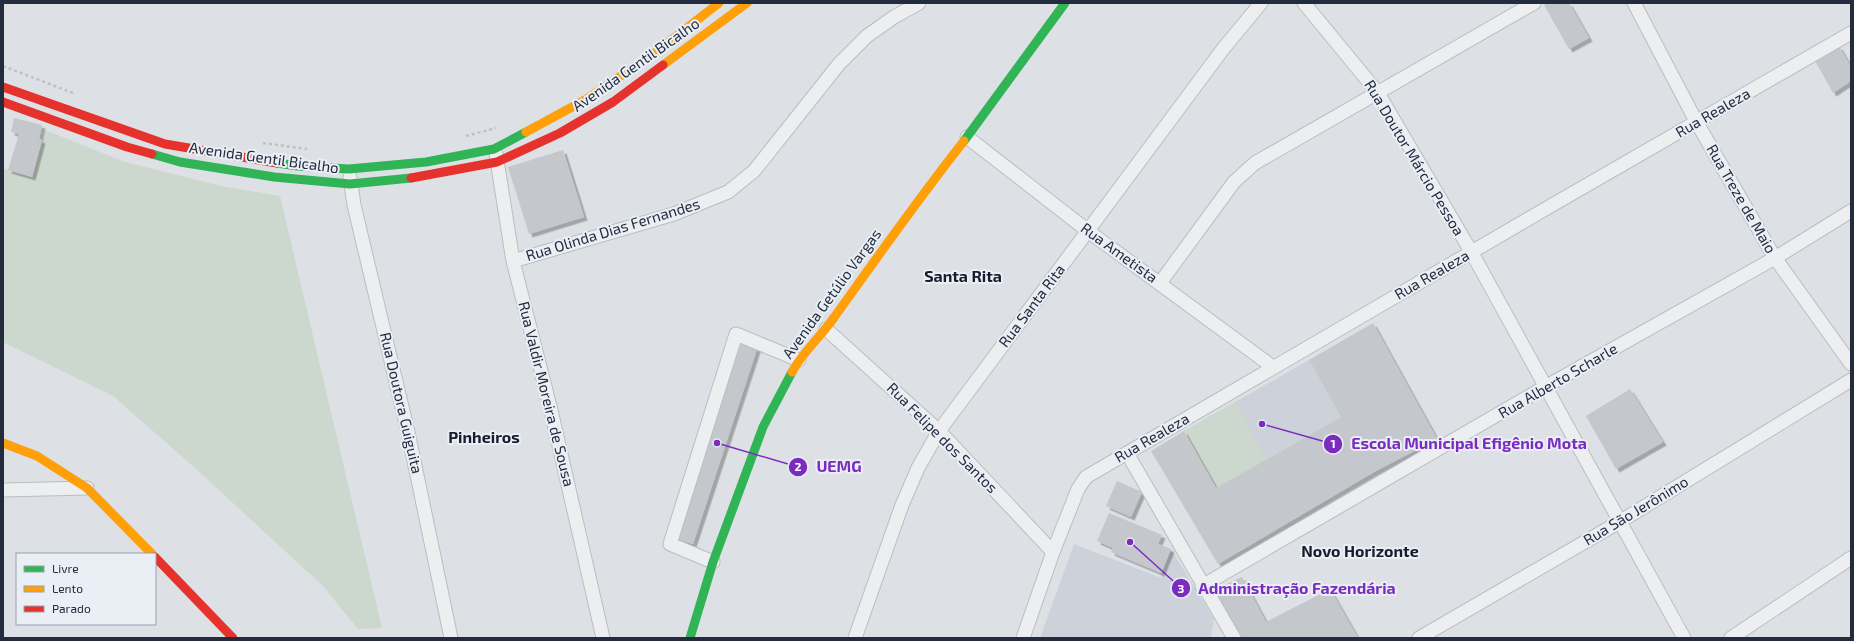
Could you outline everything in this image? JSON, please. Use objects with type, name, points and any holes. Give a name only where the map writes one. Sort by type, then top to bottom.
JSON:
[{"type":"main road","name":"Avenida Gentil Bicalho","points":[[3,87],[165,144],[205,152],[298,166],[349,169],[426,162],[494,149],[585,100],[652,54],[719,3]]},
{"type":"main road","name":"Avenida Gentil Bicalho","points":[[3,102],[126,147],[180,162],[274,177],[350,184],[426,176],[497,162],[560,133],[613,102],[747,3]]},
{"type":"main road","name":"Avenida Getúlio Vargas","points":[[690,638],[713,562],[764,427],[779,394],[799,360],[826,328],[912,207],[967,137],[1065,3]]},
{"type":"main road","points":[[3,443],[37,456],[87,488],[151,553]]},
{"type":"main road","points":[[156,558],[233,638]]},
{"type":"street","name":"Rua Olinda Dias Fernandes","points":[[513,261],[674,214],[728,192],[754,171],[839,64],[867,36],[894,17],[919,3]]},
{"type":"street","name":"Rua Santa Rita","points":[[855,638],[902,505],[918,468],[939,431],[1223,49],[1261,3]]},
{"type":"street","name":"Rua Doutor Márcio Pessoa","points":[[1304,3],[1378,93],[1472,253],[1545,387],[1621,521],[1684,638]]},
{"type":"street","points":[[1160,283],[1234,182],[1255,163],[1534,3]]},
{"type":"street","name":"Rua Treze de Maio","points":[[1634,3],[1697,123],[1774,258],[1851,364]]},
{"type":"street","name":"Rua Realeza","points":[[1023,638],[1053,552],[1078,489],[1086,477],[1273,367],[1851,33]]},
{"type":"street","name":"Rua Ametista","points":[[967,137],[1088,230],[1273,367]]},
{"type":"street","name":"Rua Valdir Moreira de Sousa","points":[[494,149],[513,261],[550,406],[603,638]]},
{"type":"street","name":"Rua Doutora Guiguita","points":[[349,169],[350,184],[408,432],[451,638]]},
{"type":"street","name":"Rua Alberto Scharle","points":[[1202,586],[1545,387],[1774,258],[1851,211]]},
{"type":"street","name":"Rua Felipe dos Santos","points":[[826,328],[939,431],[1053,552]]},
{"type":"street","points":[[713,562],[670,544],[736,334],[799,360]]},
{"type":"street","name":"Rua São Jerônimo","points":[[1419,638],[1621,521],[1851,380]]},
{"type":"street","points":[[1127,453],[1202,586],[1234,638]]},
{"type":"street","points":[[3,490],[87,488]]},
{"type":"street","points":[[1731,638],[1851,558]]},
{"type":"path","points":[[3,66],[78,95]]},
{"type":"path","points":[[462,137],[500,127]]},
{"type":"path","points":[[259,142],[313,150]]},
{"type":"shaded area","points":[[45,130],[125,162],[221,186],[280,196],[382,628],[358,629],[323,586],[195,468],[113,396],[3,342],[3,168],[32,177]]},
{"type":"shaded area","points":[[1309,360],[1341,417],[1216,488],[1184,431]]},
{"type":"shaded area","points":[[1236,402],[1266,460],[1216,488],[1184,431]]},
{"type":"shaded area","points":[[1074,544],[1161,578],[1171,549],[1214,619],[1211,638],[1040,638]]},
{"type":"building","points":[[1547,3],[1569,3],[1589,38],[1569,49],[1544,5]]},
{"type":"building","points":[[1839,46],[1851,67],[1851,81],[1833,93],[1814,59]]},
{"type":"building","points":[[14,118],[42,125],[39,139],[42,140],[32,177],[8,170],[19,134],[11,132]]},
{"type":"building","points":[[563,150],[584,217],[529,234],[508,167]]},
{"type":"building","points":[[1373,323],[1437,439],[1374,472],[1218,564],[1151,451],[1184,431],[1216,488],[1341,417],[1309,360]]},
{"type":"building","points":[[742,341],[758,346],[693,544],[676,539]]},
{"type":"building","points":[[1630,389],[1663,442],[1616,469],[1586,416]]},
{"type":"building","points":[[1117,481],[1142,492],[1131,517],[1106,506]]},
{"type":"building","points":[[1109,513],[1162,535],[1158,544],[1171,549],[1161,573],[1111,552],[1113,548],[1097,541]]},
{"type":"building","points":[[1242,577],[1266,622],[1330,589],[1358,638],[1236,638],[1213,590]]},
{"type":"traffic: fast","points":[[964,141],[1065,3]]},
{"type":"traffic: fast","points":[[277,163],[298,166],[349,169],[426,162],[494,149],[526,132]]},
{"type":"traffic: fast","points":[[152,154],[180,162],[274,177],[350,184],[411,178]]},
{"type":"traffic: fast","points":[[690,638],[713,562],[763,427],[792,372]]},
{"type":"traffic: slow","points":[[526,132],[585,100],[652,55],[719,3]]},
{"type":"traffic: slow","points":[[663,65],[747,3]]},
{"type":"traffic: slow","points":[[792,372],[801,358],[833,319],[964,141]]},
{"type":"traffic: slow","points":[[3,443],[37,456],[87,488],[151,553]]},
{"type":"traffic: jam","points":[[411,178],[497,162],[560,133],[613,102],[663,65]]},
{"type":"traffic: jam","points":[[3,87],[165,144],[277,163]]},
{"type":"traffic: jam","points":[[3,102],[127,147],[152,154]]},
{"type":"traffic: jam","points":[[156,558],[233,638]]},
{"type":"place","name":"Escola Municipal Efigênio Mota","points":[[1262,424]]},
{"type":"place","name":"UEMG","points":[[717,443]]},
{"type":"place","name":"Administração Fazendária","points":[[1130,542]]},
{"type":"district","name":"Santa Rita","points":[[963,276]]},
{"type":"district","name":"Pinheiros","points":[[484,437]]},
{"type":"district","name":"Novo Horizonte","points":[[1360,551]]}]
